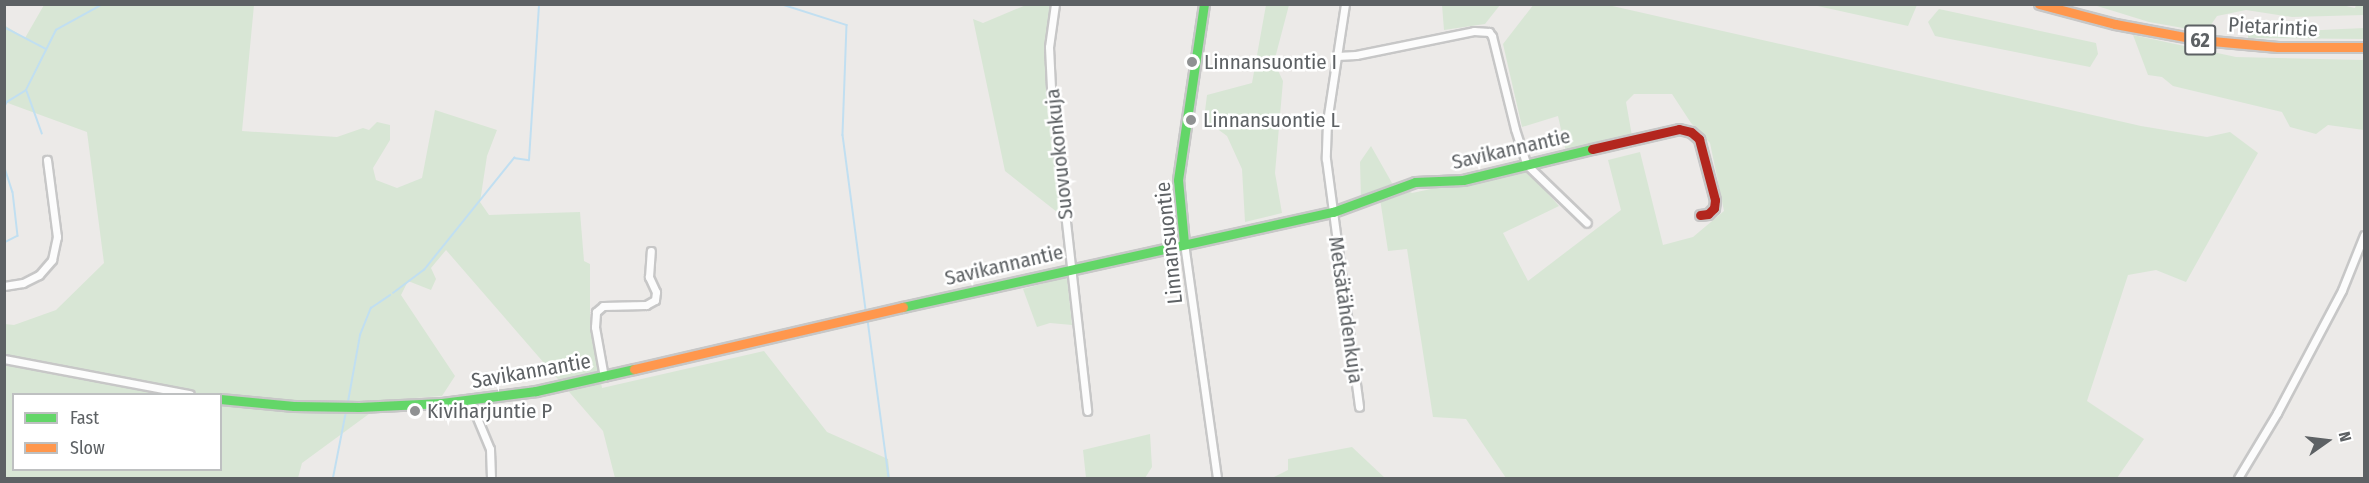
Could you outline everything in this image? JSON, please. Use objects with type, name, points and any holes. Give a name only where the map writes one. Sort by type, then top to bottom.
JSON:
[{"type":"street","name":"Suovuokonkuja","points":[[1055,4],[1049,46],[1051,88],[1087,411]]},
{"type":"street","name":"Linnansuontie","points":[[1204,4],[1178,180],[1184,243],[1217,478]]},
{"type":"street","name":"Metsätähdenkuja","points":[[1345,4],[1325,139],[1359,407]]},
{"type":"street","name":"Pietarintie","points":[[2039,4],[2115,24],[2201,40],[2278,47],[2364,47]]},
{"type":"street","points":[[1337,56],[1356,56],[1474,31],[1489,32],[1527,165],[1587,224]]},
{"type":"street","name":"Savikannantie","points":[[222,399],[294,406],[359,408],[470,401],[536,392],[1071,268],[1333,212],[1415,182],[1449,182],[1686,129],[1699,139],[1715,200],[1714,208],[1700,215]]},
{"type":"street","points":[[4,286],[31,279],[52,260],[57,237],[56,208],[47,160]]},
{"type":"street","points":[[2238,478],[2277,413],[2342,290],[2364,235]]},
{"type":"street","points":[[604,377],[595,327],[596,312],[607,306],[646,305],[655,300],[656,292],[649,277],[651,251]]},
{"type":"street","points":[[4,359],[184,393]]},
{"type":"street","points":[[470,401],[490,449],[491,478]]},
{"type":"green space","points":[[1442,4],[1500,5],[1485,24],[1444,30]]},
{"type":"green space","points":[[1534,4],[1608,5],[2141,126],[2207,137],[2230,132],[2258,153],[2186,282],[2156,270],[2128,275],[2087,401],[2144,439],[2117,478],[1506,478],[1466,419],[1433,417],[1407,249],[1388,251],[1380,199],[1361,198],[1360,162],[1371,146],[1392,183],[1412,193],[1526,169],[1559,206],[1503,233],[1528,281],[1621,210],[1608,160],[1640,152],[1663,245],[1693,237],[1724,211],[1710,143],[1691,123],[1672,94],[1634,94],[1626,102],[1632,136],[1566,152],[1558,116],[1522,127],[1503,44]]},
{"type":"green space","points":[[44,5],[254,5],[242,131],[337,137],[363,128],[369,130],[377,122],[390,125],[390,140],[373,168],[376,180],[397,188],[422,178],[435,110],[497,130],[487,156],[480,202],[489,215],[580,212],[584,261],[590,264],[590,320],[602,388],[764,351],[827,432],[888,459],[890,478],[615,478],[603,431],[446,250],[431,268],[436,279],[431,290],[408,281],[401,295],[455,376],[442,396],[388,400],[302,463],[298,478],[5,478],[5,324],[14,325],[56,310],[104,263],[87,132],[5,102],[4,25],[25,38]]},
{"type":"green space","points":[[1026,5],[1050,5],[1045,58],[1060,208],[1057,212],[1005,171],[973,19],[983,23]]},
{"type":"green space","points":[[1266,5],[1289,5],[1274,62],[1283,81],[1275,173],[1282,213],[1245,222],[1242,169],[1227,136],[1204,119],[1207,95],[1252,83]]},
{"type":"green space","points":[[1813,5],[1917,5],[1908,26]]},
{"type":"green space","points":[[2094,5],[2342,5],[2355,8],[2356,5],[2364,5],[2364,15],[2292,17],[2246,10],[2217,16],[2206,32],[2149,22]]},
{"type":"green space","points":[[1939,9],[2096,43],[2098,54],[2090,67],[1935,36],[1928,22]]},
{"type":"green space","points":[[2254,27],[2300,31],[2364,28],[2364,39],[2248,38],[2248,34]]},
{"type":"green space","points":[[2133,35],[2236,57],[2364,60],[2364,130],[2328,125],[2316,134],[2290,127],[2282,112],[2173,86],[2162,77],[2148,75]]},
{"type":"green space","points":[[1067,277],[1072,325],[1050,323],[1037,327],[1023,289]]},
{"type":"green space","points":[[1150,434],[1152,467],[1145,478],[1086,478],[1083,450]]},
{"type":"green space","points":[[1352,447],[1385,478],[1272,478],[1288,470],[1288,459]]},
{"type":"waterway","points":[[4,107],[7,102],[26,90],[56,30],[103,4]]},
{"type":"waterway","points":[[393,293],[424,270],[514,158],[529,160],[539,4]]},
{"type":"waterway","points":[[781,4],[847,25],[843,135],[866,310]]},
{"type":"waterway","points":[[4,27],[46,49]]},
{"type":"waterway","points":[[27,91],[42,133]]},
{"type":"waterway","points":[[4,165],[13,192],[18,236],[4,243]]},
{"type":"waterway","points":[[348,402],[360,335],[371,308],[390,295]]},
{"type":"waterway","points":[[868,320],[889,478]]},
{"type":"waterway","points":[[333,478],[346,412]]},
{"type":"traffic: fast","points":[[1184,243],[1178,180],[1204,4]]},
{"type":"traffic: fast","points":[[903,307],[1333,212],[1415,182],[1463,180],[1592,149]]},
{"type":"traffic: fast","points":[[222,399],[294,406],[359,407],[442,403],[536,391],[634,369]]},
{"type":"traffic: slow","points":[[2039,4],[2115,24],[2201,40],[2278,47],[2364,47]]},
{"type":"traffic: slow","points":[[634,369],[903,307]]},
{"type":"traffic: jam","points":[[1592,149],[1679,129],[1691,132],[1699,139],[1715,200],[1714,208],[1708,214],[1700,215]]},
{"type":"place","name":"Linnansuontie I","points":[[1192,62]]},
{"type":"place","name":"Linnansuontie L","points":[[1191,120]]},
{"type":"place","name":"Kiviharjuntie P","points":[[415,411]]}]
